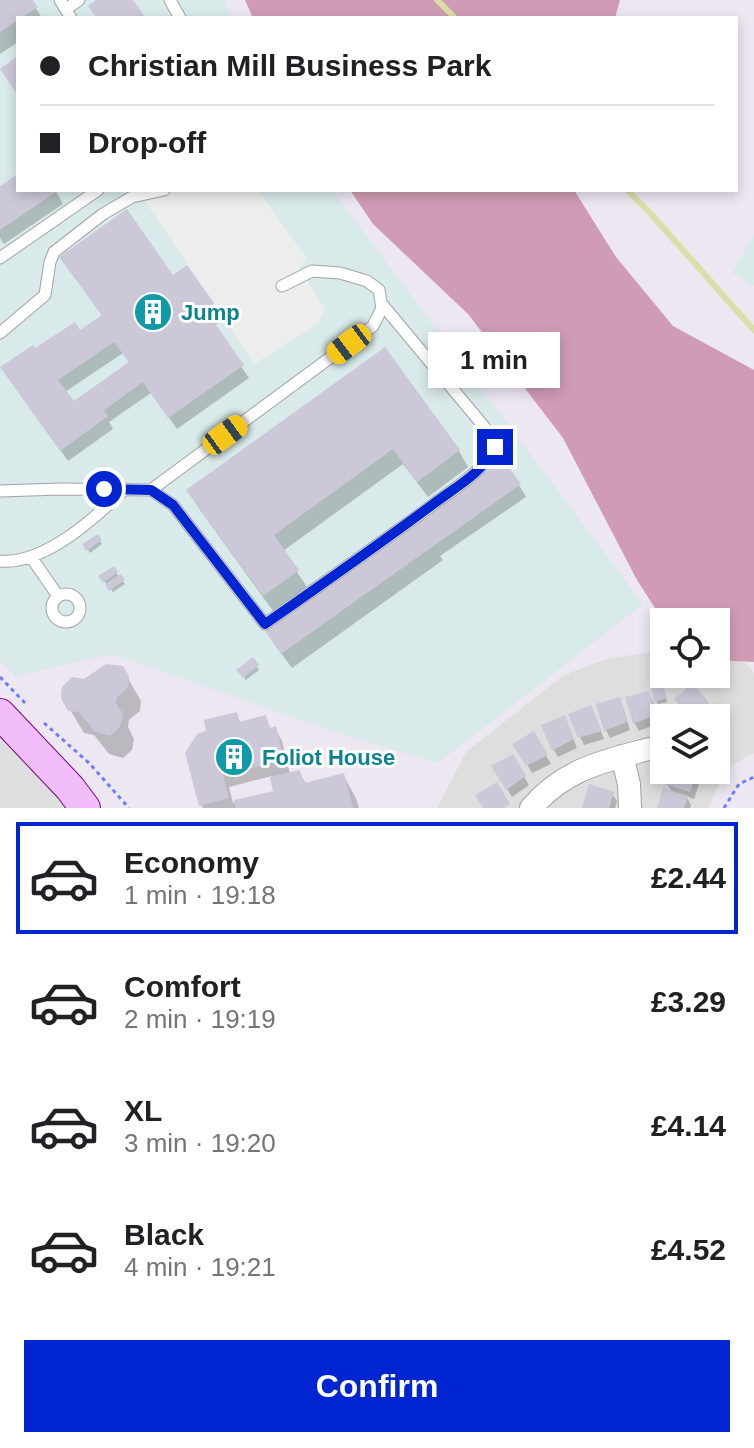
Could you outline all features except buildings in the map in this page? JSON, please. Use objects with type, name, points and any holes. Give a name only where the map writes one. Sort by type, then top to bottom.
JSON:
[{"type":"main road","points":[[0,714],[85,808]]},
{"type":"street","points":[[531,808],[561,779],[579,770],[649,749]]},
{"type":"street","points":[[622,756],[629,784],[630,808]]},
{"type":"lane","points":[[66,9],[79,0]]},
{"type":"lane","points":[[0,258],[95,192]]},
{"type":"lane","points":[[0,333],[45,295],[54,252],[103,214],[132,197],[155,192]]},
{"type":"lane","points":[[151,490],[373,326],[382,308],[379,290],[367,281],[340,273],[312,271],[282,286]]},
{"type":"lane","points":[[0,491],[151,490],[173,505],[265,624],[403,527],[488,460],[495,447],[491,435],[381,303]]},
{"type":"lane","points":[[0,561],[31,557],[62,541],[101,512],[125,489]]},
{"type":"lane","points":[[31,557],[58,596]]},
{"type":"path","points":[[0,677],[31,709]]},
{"type":"path","points":[[42,720],[89,763],[129,808]]},
{"type":"path","points":[[724,808],[739,784],[754,777]]},
{"type":"shaded area","points":[[0,0],[224,0],[230,16],[16,16],[16,192],[334,192],[643,604],[438,763],[341,734],[113,654],[15,676],[0,660]]},
{"type":"shaded area","points":[[245,0],[620,0],[616,16],[252,16]]},
{"type":"shaded area","points":[[145,192],[259,192],[307,259],[299,268],[325,309],[318,324],[254,364],[141,195]]},
{"type":"shaded area","points":[[351,192],[575,192],[616,257],[673,326],[754,370],[754,662],[730,661],[730,608],[655,608],[637,580],[563,438],[468,314],[373,224]]},
{"type":"shaded area","points":[[754,235],[754,286],[732,273]]},
{"type":"shaded area","points":[[730,645],[754,673],[754,753],[730,767],[730,704],[650,704],[650,784],[719,784],[708,808],[437,808],[466,752],[564,675],[607,659],[650,652],[650,688],[730,688]]},
{"type":"shaded area","points":[[0,727],[74,808],[0,808]]},
{"type":"waterway","points":[[437,0],[453,16]]},
{"type":"waterway","points":[[629,192],[754,330]]},
{"type":"place","name":"Jump","points":[[153,312]]},
{"type":"place","name":"Foliot House","points":[[234,757]]},
{"type":"route","points":[[104,489],[151,490],[173,505],[265,624],[466,479],[488,460],[495,447]]}]
